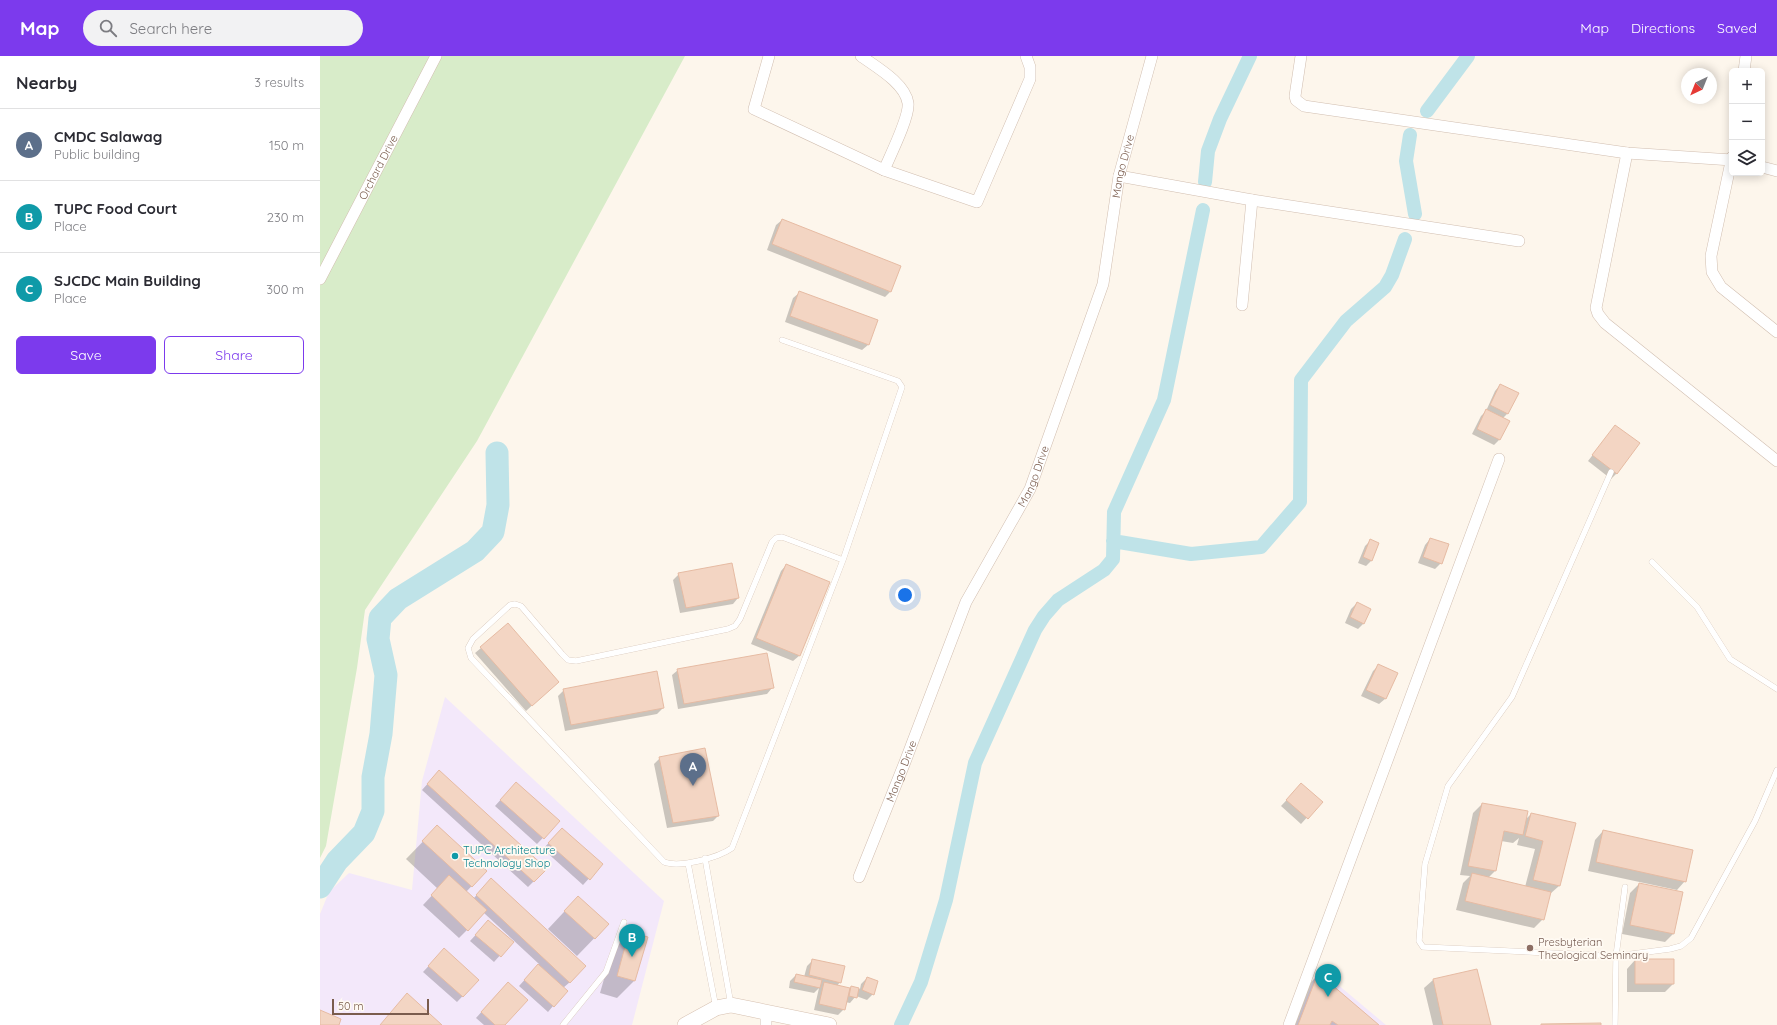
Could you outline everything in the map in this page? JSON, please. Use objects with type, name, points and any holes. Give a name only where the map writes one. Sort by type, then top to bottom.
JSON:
[{"type":"main road","points":[[685,1025],[723,1007],[766,1019],[829,1025]]},
{"type":"street","name":"Orchard Drive","points":[[320,279],[436,56]]},
{"type":"street","points":[[770,56],[754,109],[884,170],[977,202],[1030,79],[1030,67],[1026,56]]},
{"type":"street","points":[[861,56],[892,78],[903,91],[908,103],[906,114],[884,170]]},
{"type":"street","name":"Mango Drive","points":[[859,877],[966,602],[1030,489],[1102,284],[1118,176],[1152,56]]},
{"type":"street","points":[[1301,56],[1295,96],[1296,100],[1304,106],[1627,153],[1729,160]]},
{"type":"street","points":[[1744,68],[1746,56]]},
{"type":"street","points":[[1627,153],[1596,308],[1598,314],[1605,323],[1777,461]]},
{"type":"street","points":[[1765,168],[1777,171]]},
{"type":"street","points":[[1729,174],[1711,256],[1712,272],[1721,287],[1777,332]]},
{"type":"street","points":[[1118,176],[1252,200],[1519,240]]},
{"type":"street","points":[[1242,305],[1252,200]]},
{"type":"street","points":[[1289,1025],[1499,458]]},
{"type":"lane","points":[[782,340],[898,381],[902,387],[843,560],[732,848],[725,853],[688,862],[671,864],[659,857],[471,658],[468,648],[473,639],[510,605],[515,604],[521,606],[568,660],[576,661],[728,629],[735,626],[740,619],[772,542],[776,538],[782,537],[843,560]]},
{"type":"lane","points":[[1611,472],[1512,697],[1448,786],[1424,864],[1419,942],[1424,947],[1616,956],[1670,949],[1681,946],[1692,938],[1755,821],[1777,770]]},
{"type":"lane","points":[[1652,562],[1697,607],[1730,659],[1777,689]]},
{"type":"lane","points":[[705,858],[723,1007]]},
{"type":"lane","points":[[688,862],[723,1007]]},
{"type":"lane","points":[[1615,1025],[1616,956],[1625,887]]},
{"type":"lane","points":[[563,1025],[606,972],[624,922]]},
{"type":"shaded area","points":[[445,697],[664,901],[632,1025],[320,1025],[320,914],[329,892],[349,873],[412,890],[422,781]]},
{"type":"shaded area","points":[[1318,968],[1386,1025],[1296,1025]]},
{"type":"green space","points":[[320,56],[685,56],[477,441],[365,610],[357,668],[326,846],[320,858]]},
{"type":"building","points":[[782,219],[901,266],[891,292],[772,244]]},
{"type":"building","points":[[799,291],[878,320],[869,345],[790,316]]},
{"type":"building","points":[[1500,384],[1519,393],[1508,414],[1490,405]]},
{"type":"building","points":[[1486,409],[1510,421],[1500,440],[1477,429]]},
{"type":"building","points":[[1615,425],[1640,443],[1617,474],[1592,455]]},
{"type":"building","points":[[1430,538],[1449,544],[1442,564],[1423,557]]},
{"type":"building","points":[[1370,539],[1379,543],[1372,561],[1363,557]]},
{"type":"building","points":[[732,563],[739,598],[686,608],[678,573]]},
{"type":"building","points":[[786,564],[830,582],[800,656],[756,638]]},
{"type":"building","points":[[1357,602],[1371,609],[1364,624],[1350,617]]},
{"type":"building","points":[[508,623],[559,682],[532,706],[480,647]]},
{"type":"building","points":[[767,653],[774,688],[684,704],[677,669]]},
{"type":"building","points":[[1378,664],[1398,673],[1386,699],[1366,690]]},
{"type":"building","points":[[657,671],[664,708],[571,725],[563,689]]},
{"type":"building","points":[[705,748],[719,816],[673,823],[659,757]]},
{"type":"building","points":[[439,770],[547,869],[534,882],[427,784]]},
{"type":"building","points":[[516,782],[560,821],[544,839],[500,800]]},
{"type":"building","points":[[1301,783],[1323,802],[1308,819],[1286,800]]},
{"type":"building","points":[[1482,803],[1528,811],[1523,835],[1504,831],[1496,871],[1468,866]]},
{"type":"building","points":[[1531,813],[1576,823],[1560,886],[1533,880],[1543,841],[1525,836]]},
{"type":"building","name":"TUPC Architecture Technology Shop","points":[[437,825],[487,871],[472,887],[422,841]]},
{"type":"building","points":[[562,828],[603,864],[590,880],[548,843]]},
{"type":"building","points":[[1603,830],[1693,850],[1686,882],[1596,862]]},
{"type":"building","points":[[1472,873],[1551,892],[1544,920],[1465,901]]},
{"type":"building","points":[[449,875],[487,910],[468,931],[431,895]]},
{"type":"building","points":[[491,878],[586,966],[570,983],[476,895]]},
{"type":"building","points":[[1639,883],[1683,892],[1674,934],[1630,925]]},
{"type":"building","points":[[578,896],[609,924],[595,939],[564,911]]},
{"type":"building","points":[[488,920],[514,942],[501,957],[475,935]]},
{"type":"building","points":[[629,932],[648,937],[635,981],[617,976]]},
{"type":"building","points":[[444,948],[479,980],[463,997],[428,966]]},
{"type":"building","points":[[812,959],[845,966],[841,983],[809,975]]},
{"type":"building","points":[[1635,959],[1674,959],[1674,984],[1635,984]]},
{"type":"building","points":[[538,964],[568,991],[554,1007],[524,980]]},
{"type":"building","points":[[1477,969],[1491,1025],[1443,1025],[1433,979]]},
{"type":"building","points":[[1318,973],[1379,1025],[1338,1025],[1332,1021],[1330,1025],[1298,1025]]},
{"type":"building","points":[[796,974],[822,980],[820,988],[794,982]]},
{"type":"building","points":[[867,977],[878,981],[874,995],[862,990]]},
{"type":"building","points":[[508,982],[528,1000],[505,1025],[495,1025],[481,1012]]},
{"type":"building","points":[[824,982],[850,988],[845,1010],[819,1004]]},
{"type":"building","points":[[851,986],[859,988],[857,998],[849,996]]},
{"type":"building","points":[[407,993],[442,1025],[380,1025]]},
{"type":"building","points":[[320,1010],[341,1019],[339,1025],[320,1025]]},
{"type":"building","points":[[1601,1023],[1601,1025],[1541,1025],[1541,1024]]},
{"type":"waterway","points":[[1205,182],[1208,151],[1220,119],[1250,56]]},
{"type":"waterway","points":[[1427,111],[1468,56]]},
{"type":"waterway","points":[[1410,135],[1406,161],[1415,214]]},
{"type":"waterway","points":[[901,1025],[921,982],[946,900],[975,763],[1035,630],[1044,616],[1058,600],[1104,570],[1113,559],[1114,512],[1164,400],[1203,210]]},
{"type":"waterway","points":[[1113,541],[1191,554],[1261,547],[1300,502],[1301,380],[1346,321],[1385,287],[1392,275],[1405,239]]},
{"type":"waterway","points":[[320,887],[337,861],[364,833],[373,811],[373,777],[381,734],[386,675],[378,639],[380,618],[398,599],[475,551],[493,532],[498,505],[497,453]]},
{"type":"place","name":"CMDC Salawag","points":[[693,786]]},
{"type":"place","name":"TUPC Architecture Technology Shop","points":[[455,856]]},
{"type":"place","name":"Presbyterian Theological Seminary","points":[[1530,948]]},
{"type":"place","name":"TUPC Food Court","points":[[632,957]]},
{"type":"place","name":"SJCDC Main Building","points":[[1328,997]]}]
